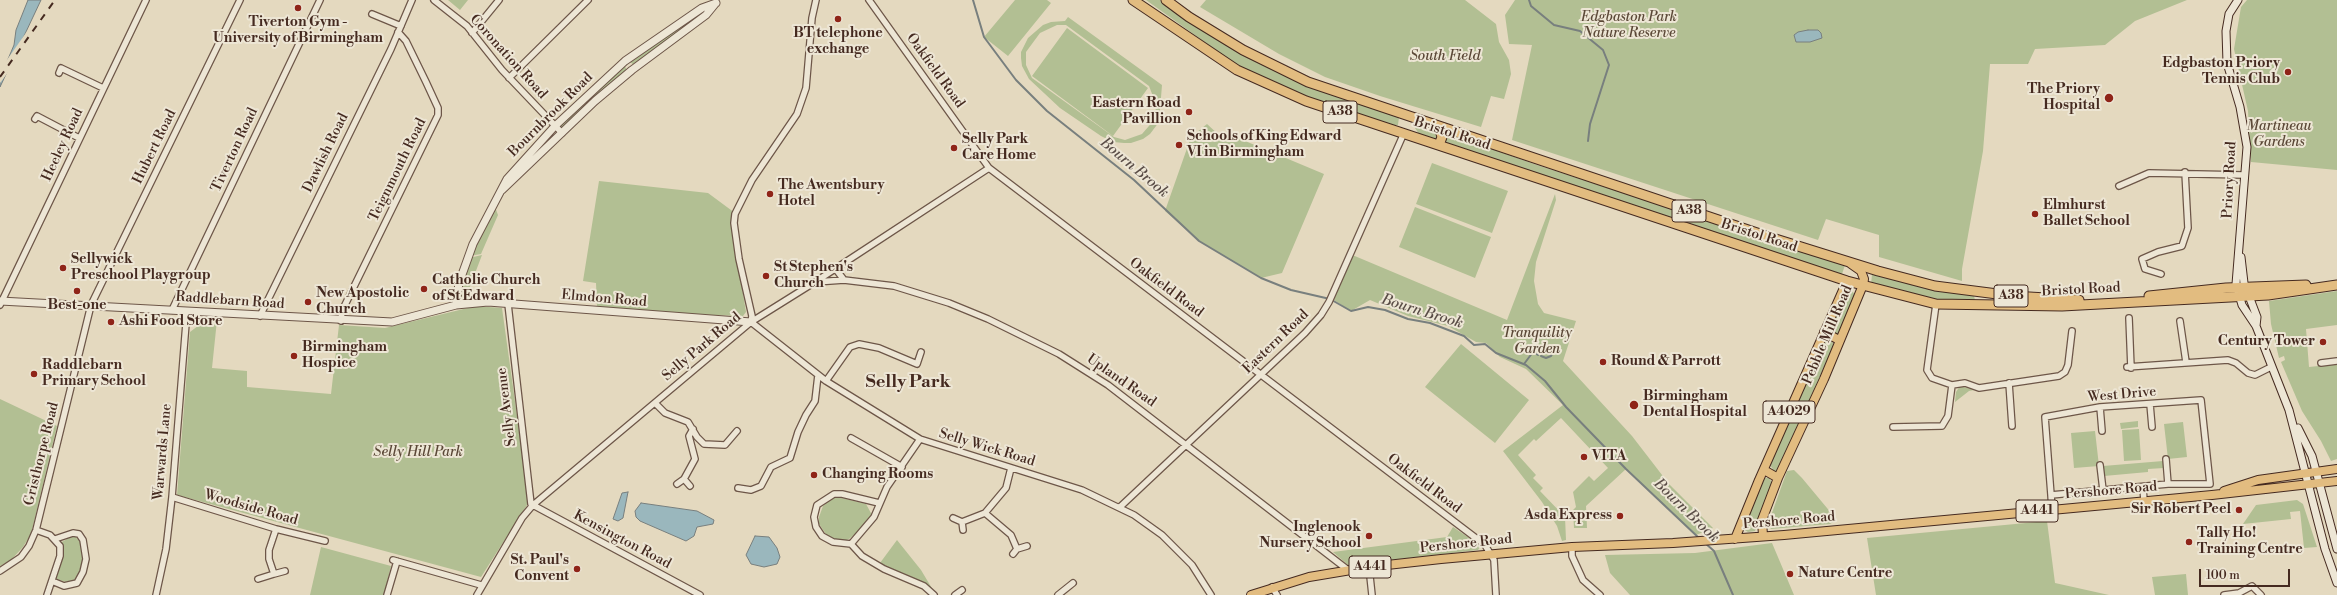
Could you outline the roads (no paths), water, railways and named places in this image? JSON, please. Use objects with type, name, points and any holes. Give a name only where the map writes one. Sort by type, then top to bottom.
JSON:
[{"type":"highway","name":"Bristol Road","points":[[1133,0],[1237,70],[1306,101],[1847,281],[1936,304],[2062,306],[2243,292]]},
{"type":"highway","name":"Bristol Road","points":[[1166,0],[1189,17],[1243,50],[1308,82],[1846,262],[1935,286],[2039,298],[2091,300],[2243,292],[2289,292],[2337,285]]},
{"type":"highway","points":[[1404,133],[1409,116]]},
{"type":"highway","points":[[1439,145],[1442,137],[1440,127]]},
{"type":"main road","name":"Pebble Mill Road","points":[[1763,536],[1762,520],[1778,478],[1824,379],[1863,285],[1864,279],[1861,271],[1846,262]]},
{"type":"main road","name":"Pebble Mill Road","points":[[1735,539],[1847,281]]},
{"type":"main road","points":[[1824,332],[1839,340]]},
{"type":"main road","name":"Pershore Road","points":[[2212,495],[2258,480],[2337,469]]},
{"type":"main road","points":[[1764,470],[1778,478]]},
{"type":"main road","name":"Pershore Road","points":[[1251,595],[1272,587],[1348,570],[1491,554],[1572,547],[1699,542],[1735,539],[2212,495],[2337,480]]},
{"type":"street","name":"Heeley Road","points":[[1,302],[146,0]]},
{"type":"street","name":"Hubert Road","points":[[91,305],[240,0]]},
{"type":"street","name":"Tiverton Road","points":[[172,310],[320,0]]},
{"type":"street","name":"Dawlish Road","points":[[260,316],[401,26],[412,0]]},
{"type":"street","name":"Coronation Road","points":[[434,0],[472,33],[509,78],[562,133]]},
{"type":"street","points":[[472,33],[499,0]]},
{"type":"street","points":[[509,78],[588,0]]},
{"type":"street","points":[[751,322],[752,316],[739,259],[734,223],[736,214],[752,180],[797,114],[806,88],[812,18],[816,0]]},
{"type":"street","name":"Oakfield Road","points":[[869,0],[989,168],[1485,545],[1491,554]]},
{"type":"street","name":"Priory Road","points":[[2238,0],[2229,14],[2226,31],[2227,63],[2244,124],[2247,147],[2240,246],[2243,292],[2242,305],[2256,326],[2291,416],[2312,456],[2318,483],[2337,549]]},
{"type":"street","name":"Bournbrook Road","points":[[456,305],[456,294],[468,257],[507,179],[555,126],[625,62],[702,8],[716,1]]},
{"type":"street","name":"Bournbrook Road","points":[[500,191],[511,184],[562,133],[632,70],[706,15],[716,1]]},
{"type":"street","points":[[372,14],[401,26]]},
{"type":"street","name":"Teignmouth Road","points":[[341,320],[342,311],[439,112],[406,41],[398,32]]},
{"type":"street","points":[[625,62],[632,70]]},
{"type":"street","points":[[59,73],[61,68],[103,88]]},
{"type":"street","points":[[35,119],[37,116],[79,138]]},
{"type":"street","name":"Eastern Road","points":[[1120,507],[1312,325],[1332,296],[1404,133]]},
{"type":"street","name":"Selly Park Road","points":[[477,595],[481,585],[522,518],[533,505],[751,322],[816,282],[835,268],[989,168]]},
{"type":"street","points":[[2119,186],[2149,173],[2184,172],[2244,175]]},
{"type":"street","points":[[2161,274],[2145,269],[2142,259],[2158,252],[2182,246],[2188,228],[2184,172]]},
{"type":"street","points":[[835,268],[844,280]]},
{"type":"street","name":"Upland Road","points":[[816,282],[844,280],[894,286],[949,303],[1024,336],[1059,354],[1108,385],[1348,570]]},
{"type":"street","name":"Priory Road","points":[[2243,292],[2257,317],[2256,326]]},
{"type":"street","name":"Raddlebarn Road","points":[[1,302],[91,305],[260,316],[392,322],[456,305]]},
{"type":"street","name":"Elmdon Road","points":[[456,305],[474,302],[751,322]]},
{"type":"street","name":"Selly Avenue","points":[[508,304],[531,504],[533,505]]},
{"type":"street","points":[[1936,304],[1927,370],[1932,378],[1952,385],[1965,383],[1979,388],[2059,376],[2065,372],[2068,365],[2072,331]]},
{"type":"street","name":"Gristhorpe Road","points":[[0,571],[21,557],[29,546],[36,530],[91,305]]},
{"type":"street","name":"Warwards Lane","points":[[156,595],[166,549],[172,497],[187,311]]},
{"type":"street","points":[[2129,318],[2129,367],[2228,360],[2236,363],[2251,375],[2259,374],[2271,367]]},
{"type":"street","points":[[2180,321],[2186,362]]},
{"type":"street","name":"Selly Wick Road","points":[[751,322],[826,381],[920,439],[1082,490],[1120,507],[1147,524],[1177,549],[1192,565],[1211,595]]},
{"type":"street","points":[[826,381],[850,347],[859,344],[879,348],[917,364],[921,352]]},
{"type":"street","points":[[2321,363],[2337,361]]},
{"type":"street","points":[[738,488],[751,490],[761,486],[771,467],[790,458],[798,432],[806,414],[815,401],[818,375]]},
{"type":"street","points":[[2009,383],[2012,426]]},
{"type":"street","points":[[1893,427],[1942,426],[1948,416],[1952,385]]},
{"type":"street","name":"West Drive","points":[[2051,495],[2045,417],[2100,407],[2202,400],[2210,484],[2168,484]]},
{"type":"street","points":[[655,403],[665,413],[688,422],[701,442],[722,446],[729,442],[737,431]]},
{"type":"street","points":[[2150,404],[2152,427]]},
{"type":"street","points":[[2100,407],[2102,431]]},
{"type":"street","name":"Priory Road","points":[[2291,416],[2308,484],[2337,583]]},
{"type":"street","points":[[677,484],[684,479],[695,459],[689,436],[693,429]]},
{"type":"street","points":[[851,438],[902,467]]},
{"type":"street","points":[[851,544],[869,524],[893,477],[902,467],[920,439]]},
{"type":"street","points":[[2052,510],[2051,495],[2168,484],[2166,459]]},
{"type":"street","points":[[2100,465],[2103,490]]},
{"type":"street","points":[[953,518],[962,522],[985,513],[1006,488],[1011,468]]},
{"type":"street","points":[[684,479],[690,486]]},
{"type":"street","points":[[2143,487],[2144,501]]},
{"type":"street","points":[[879,503],[842,494],[834,494],[817,505],[814,518],[816,527],[822,536],[833,542],[851,544],[862,556],[879,566],[924,586],[934,595]]},
{"type":"street","name":"Woodside Road","points":[[172,497],[276,529],[325,541]]},
{"type":"street","name":"Kensington Road","points":[[533,505],[700,595]]},
{"type":"street","points":[[985,513],[1011,536],[1017,549]]},
{"type":"street","points":[[962,522],[963,530]]},
{"type":"street","points":[[274,574],[269,559],[269,550],[276,529]]},
{"type":"street","points":[[36,530],[55,539],[60,546],[60,556],[47,595]]},
{"type":"street","points":[[52,581],[64,586],[77,583],[83,572],[86,559],[83,540],[79,534],[73,533],[55,539]]},
{"type":"street","points":[[1013,554],[1017,549],[1027,546]]},
{"type":"street","points":[[1572,547],[1572,556],[1583,580],[1600,595]]},
{"type":"street","points":[[1491,554],[1494,560],[1496,595]]},
{"type":"street","points":[[387,595],[395,561],[481,585]]},
{"type":"street","points":[[1369,567],[1372,595]]},
{"type":"street","points":[[258,579],[285,571]]},
{"type":"street","points":[[1058,595],[1073,584]]},
{"type":"street","points":[[2224,595],[2239,593],[2252,586],[2261,595]]},
{"type":"street","points":[[1272,587],[1277,595]]},
{"type":"street","points":[[955,595],[962,590]]},
{"type":"water","points":[[28,0],[41,0],[0,87],[0,78],[14,45],[16,30]]},
{"type":"water","points":[[1818,30],[1821,33],[1822,38],[1810,42],[1796,42],[1794,35],[1798,32]]},
{"type":"water","points":[[628,492],[623,518],[618,521],[613,519],[622,493]]},
{"type":"water","points":[[641,503],[697,511],[714,520],[713,524],[697,527],[694,536],[686,541],[640,521],[636,517],[635,511]]},
{"type":"water","points":[[755,536],[769,537],[777,548],[780,557],[777,564],[764,567],[751,564],[746,555]]},
{"type":"waterway","name":"Bourn Brook","points":[[973,0],[984,37],[1016,80],[1047,111],[1134,180],[1199,241],[1261,278],[1291,290],[1330,299],[1351,311],[1368,307],[1385,310],[1408,319],[1430,323],[1464,336],[1474,345],[1485,344],[1496,353],[1526,365],[1545,381],[1566,407],[1626,469],[1700,539]]},
{"type":"waterway","points":[[1529,0],[1531,6],[1554,25],[1580,31],[1603,50],[1609,65],[1590,124],[1588,141]]},
{"type":"waterway","points":[[1541,356],[1546,358],[1551,356],[1556,347]]},
{"type":"waterway","points":[[1524,364],[1533,352],[1538,355]]},
{"type":"waterway","name":"Bourn Brook","points":[[1705,543],[1714,551],[1733,595]]},
{"type":"railway","points":[[0,77],[55,0]]},
{"type":"place","name":"Tiverton Gym - University of Birmingham","points":[[298,8]]},
{"type":"place","name":"BT telephone exchange","points":[[838,19]]},
{"type":"place","name":"Edgbaston Priory Tennis Club","points":[[2288,72]]},
{"type":"place","name":"The Priory Hospital","points":[[2109,98]]},
{"type":"place","name":"Eastern Road Pavillion","points":[[1189,112]]},
{"type":"place","name":"Schools of King Edward VI in Birmingham","points":[[1179,145]]},
{"type":"place","name":"Selly Park Care Home","points":[[954,148]]},
{"type":"place","name":"The Awentsbury Hotel","points":[[770,194]]},
{"type":"place","name":"Elmhurst Ballet School","points":[[2035,214]]},
{"type":"place","name":"Sellywick Preschool Playgroup","points":[[63,268]]},
{"type":"place","name":"St Stephen's Church","points":[[766,276]]},
{"type":"place","name":"Catholic Church of St Edward","points":[[424,289]]},
{"type":"place","name":"Best-one","points":[[77,291]]},
{"type":"place","name":"New Apostolic Church","points":[[308,302]]},
{"type":"place","name":"Ashi Food Store","points":[[111,322]]},
{"type":"place","name":"Century Tower","points":[[2323,342]]},
{"type":"place","name":"Birmingham Hospice","points":[[294,356]]},
{"type":"place","name":"Round & Parrott","points":[[1603,362]]},
{"type":"place","name":"Raddlebarn Primary School","points":[[34,374]]},
{"type":"place","name":"Birmingham Dental Hospital","points":[[1634,405]]},
{"type":"place","name":"VITA","points":[[1584,457]]},
{"type":"place","name":"Changing Rooms","points":[[814,475]]},
{"type":"place","name":"Sir Robert Peel","points":[[2239,510]]},
{"type":"place","name":"Asda Express","points":[[1620,516]]},
{"type":"place","name":"Inglenook Nursery School","points":[[1369,536]]},
{"type":"place","name":"Tally Ho! Training Centre","points":[[2189,542]]},
{"type":"place","name":"St. Paul's Convent","points":[[577,569]]},
{"type":"place","name":"Nature Centre","points":[[1790,574]]},
{"type":"district","name":"Selly Park","points":[[908,383]]},
{"type":"park label","name":"Edgbaston Park Nature Reserve","points":[[1629,26]]},
{"type":"park label","name":"South Field","points":[[1445,57]]},
{"type":"park label","name":"Martineau Gardens","points":[[2279,136]]},
{"type":"park label","name":"Tranquility Garden","points":[[1537,342]]},
{"type":"park label","name":"Selly Hill Park","points":[[418,453]]}]
